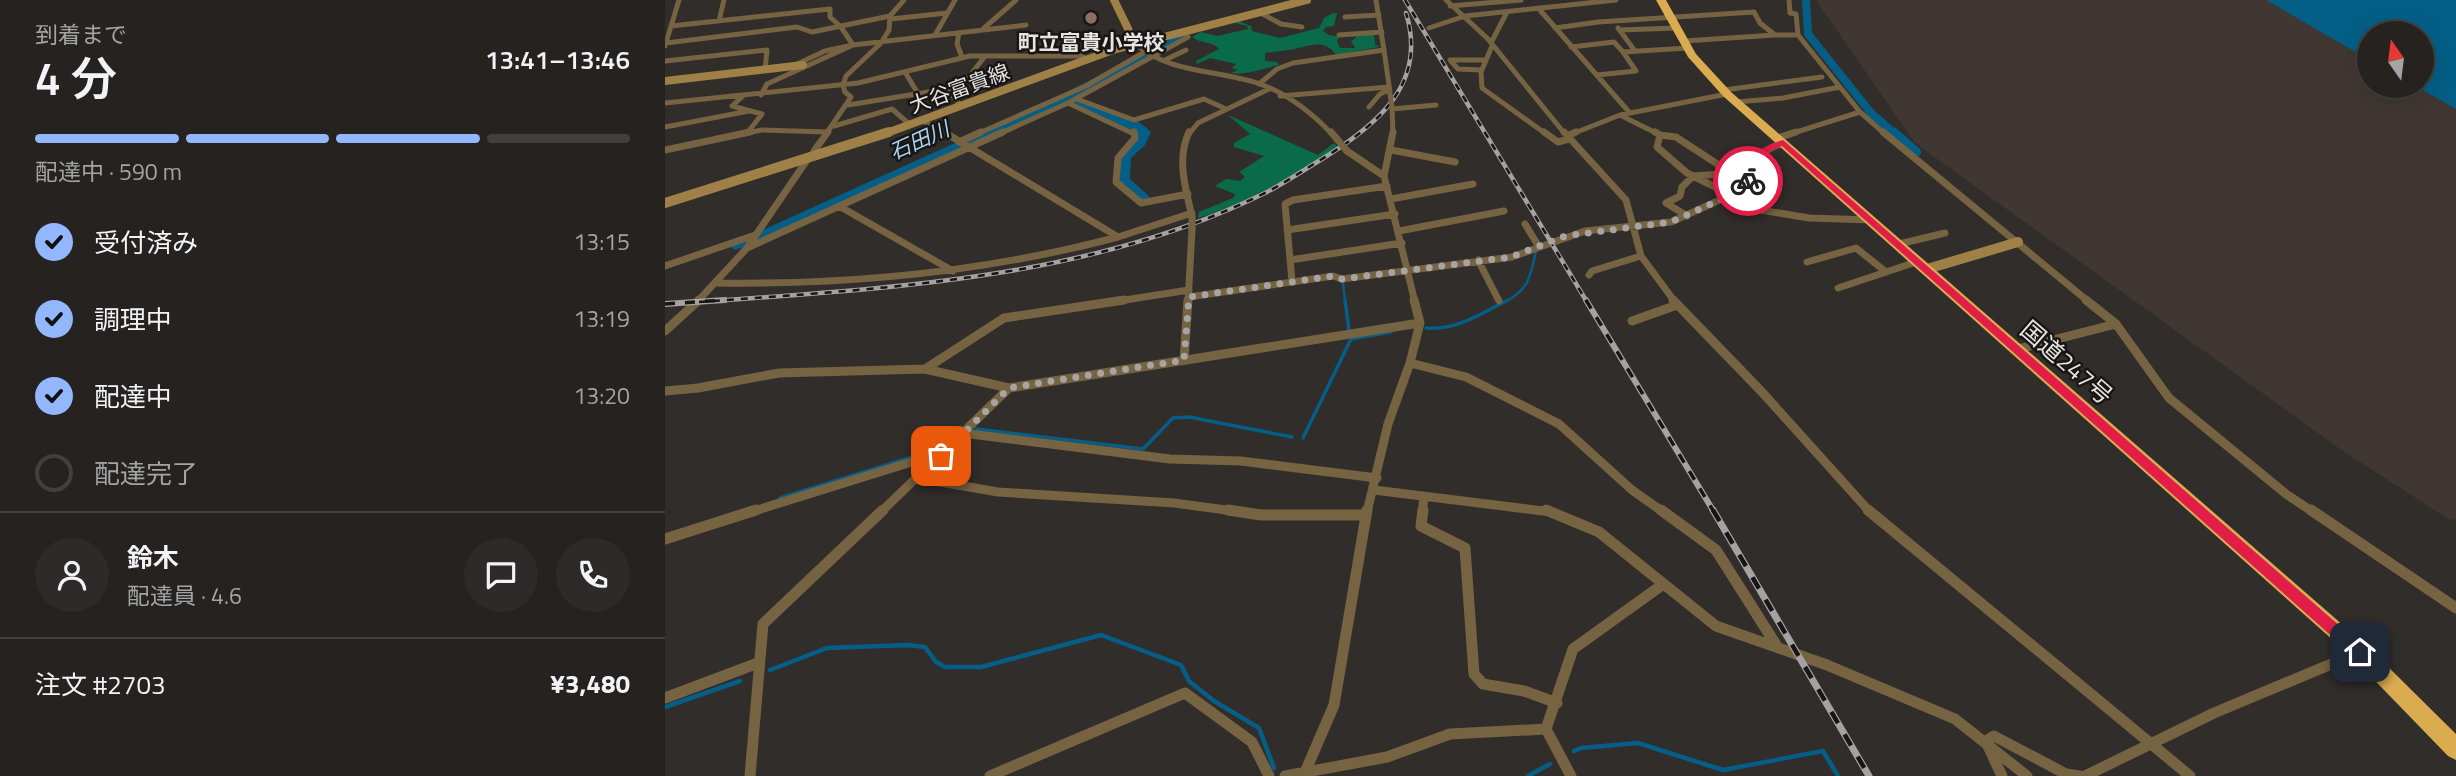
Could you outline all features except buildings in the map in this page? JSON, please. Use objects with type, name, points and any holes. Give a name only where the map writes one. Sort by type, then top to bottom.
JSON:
[{"type":"highway","name":"国道247号","points":[[1661,0],[1680,34],[1729,95],[2360,652],[2456,749]]},
{"type":"main road","points":[[1114,0],[1135,43]]},
{"type":"main road","name":"大谷富貴線","points":[[665,203],[923,121],[1122,47],[1307,0]]},
{"type":"main road","points":[[665,81],[803,65]]},
{"type":"main road","points":[[1923,265],[2018,242]]},
{"type":"street","points":[[679,0],[666,45],[797,27],[812,32],[890,18],[947,13]]},
{"type":"street","points":[[719,21],[724,0]]},
{"type":"street","points":[[835,126],[851,97],[845,92],[843,85],[846,76],[881,43],[889,30],[890,18],[904,0]]},
{"type":"street","points":[[936,35],[955,0]]},
{"type":"street","points":[[982,30],[1016,0]]},
{"type":"street","points":[[1280,0],[1290,5]]},
{"type":"street","points":[[1306,770],[1334,705],[1366,515],[1388,424],[1410,363],[1420,323],[1384,176],[1391,150],[1392,108],[1376,0]]},
{"type":"street","points":[[1448,3],[1521,0]]},
{"type":"street","points":[[1528,0],[1629,112]]},
{"type":"street","points":[[1429,27],[1461,17],[1616,0]]},
{"type":"street","points":[[1789,0],[1790,13],[1796,14],[1798,34],[1860,112],[1900,148],[2116,324],[2169,398],[2286,494],[2456,608]]},
{"type":"street","points":[[1448,3],[1461,17],[1474,24],[1568,137],[1626,200],[1641,256],[1677,305],[1761,391],[1863,506],[2190,776]]},
{"type":"street","points":[[1578,3],[1598,22]]},
{"type":"street","points":[[669,30],[719,21],[830,9],[829,17],[842,27],[853,45]]},
{"type":"street","points":[[1259,12],[1281,24],[1302,27]]},
{"type":"street","points":[[1507,12],[1485,60],[1482,87],[1490,97],[1531,121],[1558,142],[1629,112],[1822,77]]},
{"type":"street","points":[[1623,52],[1635,51],[1680,34],[1754,12],[1760,23],[1775,35]]},
{"type":"street","points":[[1345,17],[1379,15]]},
{"type":"street","points":[[1555,28],[1613,21],[1680,34]]},
{"type":"street","points":[[1613,21],[1635,51]]},
{"type":"street","points":[[791,67],[825,51],[853,45],[1026,25]]},
{"type":"street","points":[[1620,30],[1680,34],[1798,34]]},
{"type":"street","points":[[1339,35],[1382,32]]},
{"type":"street","points":[[960,33],[957,44],[962,57]]},
{"type":"street","points":[[748,246],[777,237],[839,206],[1077,99],[1188,37]]},
{"type":"street","points":[[1107,42],[1122,47]]},
{"type":"street","points":[[1571,47],[1614,42],[1636,71],[1597,75]]},
{"type":"street","points":[[1135,43],[1143,53],[1151,57],[1259,84],[1269,89],[1319,119],[1347,151],[1384,176]]},
{"type":"street","points":[[761,95],[767,84],[853,45]]},
{"type":"street","points":[[665,61],[767,50],[765,70]]},
{"type":"street","points":[[1165,60],[1186,50]]},
{"type":"street","points":[[1259,84],[1277,69],[1293,63],[1384,50]]},
{"type":"street","points":[[960,142],[1086,86],[1143,53]]},
{"type":"street","points":[[848,105],[886,100],[888,96],[947,89],[969,77],[985,56]]},
{"type":"street","points":[[665,103],[843,85],[962,57],[1081,56],[1087,59]]},
{"type":"street","points":[[1482,70],[1458,69],[1450,60],[1485,60]]},
{"type":"street","points":[[905,72],[917,92]]},
{"type":"street","points":[[1729,95],[1783,98],[1840,87]]},
{"type":"street","points":[[947,89],[961,106]]},
{"type":"street","points":[[1184,360],[1192,215],[1182,162],[1184,140],[1189,130],[1198,122],[1269,89]]},
{"type":"street","points":[[1280,96],[1389,90]]},
{"type":"street","points":[[1369,107],[1380,94],[1389,90]]},
{"type":"street","points":[[743,96],[732,106],[762,114],[748,132]]},
{"type":"street","points":[[1077,99],[1134,120],[1204,99],[1226,109]]},
{"type":"street","points":[[1068,103],[1134,132],[1135,138],[1118,158],[1116,182],[1141,203],[1188,194]]},
{"type":"street","points":[[1392,108],[1436,105]]},
{"type":"street","points":[[665,331],[717,283],[748,246],[827,132],[835,126],[893,109],[908,123]]},
{"type":"street","points":[[665,127],[749,111]]},
{"type":"street","points":[[925,369],[1004,318],[1333,276],[1342,279],[1511,257],[1585,231],[1671,222],[1731,195],[1748,182],[1752,160],[1781,140],[1860,112]]},
{"type":"street","points":[[1620,115],[1660,135],[1676,137],[1731,173]]},
{"type":"street","points":[[923,121],[1118,237]]},
{"type":"street","points":[[665,150],[748,132],[827,132]]},
{"type":"street","points":[[1660,135],[1657,147],[1693,176],[1731,195]]},
{"type":"street","points":[[1391,150],[1455,162]]},
{"type":"street","points":[[1687,216],[1666,202],[1680,196],[1682,187],[1693,176],[1731,173],[1749,167]]},
{"type":"street","points":[[1391,199],[1473,184]]},
{"type":"street","points":[[1292,281],[1285,204],[1293,200],[1387,186]]},
{"type":"street","points":[[839,206],[953,271]]},
{"type":"street","points":[[1748,208],[1790,218],[1826,221],[1871,220]]},
{"type":"street","points":[[1399,231],[1504,211]]},
{"type":"street","points":[[1287,230],[1395,214]]},
{"type":"street","points":[[717,283],[838,284],[953,271],[1040,257],[1192,215]]},
{"type":"street","points":[[1525,224],[1539,247]]},
{"type":"street","points":[[1899,244],[1945,233]]},
{"type":"street","points":[[665,266],[755,235]]},
{"type":"street","points":[[1290,260],[1402,243]]},
{"type":"street","points":[[1807,262],[1856,248],[1886,272]]},
{"type":"street","points":[[1589,275],[1592,271],[1641,256]]},
{"type":"street","points":[[1478,260],[1499,301]]},
{"type":"street","points":[[1838,288],[1886,272],[1923,265]]},
{"type":"street","points":[[1632,321],[1677,305]]},
{"type":"street","points":[[665,391],[779,373],[925,369],[1009,388],[1420,323]]},
{"type":"street","points":[[2018,349],[2116,324]]},
{"type":"street","points":[[1410,363],[1466,377],[1559,424],[1632,490],[1716,550],[1778,648]]},
{"type":"street","points":[[750,776],[763,624],[1009,388]]},
{"type":"street","points":[[962,433],[1170,459],[1241,461],[1377,478]]},
{"type":"street","points":[[665,539],[935,455],[941,456]]},
{"type":"street","points":[[917,478],[998,492],[1185,504],[1261,514],[1366,515]]},
{"type":"street","points":[[1374,490],[1424,498],[1542,509],[1599,532],[1716,626],[1955,719],[2027,776]]},
{"type":"street","points":[[1424,498],[1421,526],[1465,548],[1474,674],[1483,684],[1524,691],[1557,703]]},
{"type":"street","points":[[1546,729],[1557,703],[1573,649],[1662,585]]},
{"type":"street","points":[[1986,741],[1994,736],[2066,774],[2082,776],[2150,743],[2360,652]]},
{"type":"street","points":[[665,698],[758,663]]},
{"type":"street","points":[[990,776],[1185,693],[1252,742],[1269,776]]},
{"type":"street","points":[[1285,776],[1387,757],[1450,734],[1546,729]]},
{"type":"street","points":[[1546,729],[1571,776]]},
{"type":"street","points":[[1986,741],[2002,776]]},
{"type":"shaded area","points":[[1816,0],[2266,0],[2357,53],[2357,98],[2434,97],[2456,109],[2456,519],[2450,520],[2343,451],[1915,143]]},
{"type":"green space","points":[[1337,13],[1334,26],[1326,27],[1323,31],[1339,37],[1337,41],[1340,48],[1355,48],[1351,41],[1356,35],[1374,34],[1375,44],[1379,47],[1336,55],[1327,47],[1317,44],[1265,53],[1265,61],[1277,62],[1279,65],[1241,73],[1231,73],[1238,70],[1232,68],[1236,64],[1210,58],[1197,64],[1196,61],[1219,49],[1192,37],[1201,32],[1217,36],[1248,29],[1247,26],[1235,23],[1243,19],[1241,22],[1251,26],[1252,31],[1280,38],[1319,28],[1324,18]]},
{"type":"green space","points":[[1228,115],[1318,155],[1334,143],[1338,148],[1253,196],[1198,218],[1199,212],[1233,198],[1235,194],[1215,186],[1226,179],[1240,181],[1245,177],[1239,172],[1264,156],[1234,147],[1234,143],[1250,134]]},
{"type":"water","points":[[2266,0],[2456,0],[2456,109],[2434,97],[2434,21],[2357,21],[2357,53]]},
{"type":"waterway","points":[[1806,0],[1808,34],[1871,113],[1895,134]]},
{"type":"waterway","name":"石田川","points":[[735,245],[764,235],[1066,98],[1185,36]]},
{"type":"waterway","points":[[1074,102],[1131,124],[1144,132],[1140,142],[1124,157],[1123,180],[1146,201]]},
{"type":"waterway","points":[[1893,132],[1916,152]]},
{"type":"waterway","points":[[1505,302],[1520,292],[1528,281],[1536,251]]},
{"type":"waterway","points":[[1343,282],[1345,302]]},
{"type":"waterway","points":[[1345,300],[1349,330]]},
{"type":"waterway","points":[[1426,328],[1459,324],[1508,300]]},
{"type":"waterway","points":[[1303,438],[1351,339],[1391,332]]},
{"type":"waterway","points":[[976,429],[1143,449],[1173,418],[1189,417],[1292,437]]},
{"type":"waterway","points":[[780,498],[941,448],[961,427]]},
{"type":"waterway","points":[[770,670],[827,648],[908,645],[925,647],[936,662],[945,667],[981,667],[1101,635],[1181,665],[1189,681],[1214,701],[1259,728],[1274,768]]},
{"type":"waterway","points":[[665,707],[740,681]]},
{"type":"waterway","points":[[1574,751],[1581,748],[1638,743],[1723,770],[1823,751],[1838,776]]},
{"type":"waterway","points":[[1528,776],[1550,764]]},
{"type":"railway","points":[[1405,0],[1587,302]]},
{"type":"railway","points":[[699,302],[917,284],[989,274],[1061,261],[1131,244],[1200,221],[1281,184],[1342,146],[1379,117],[1404,81],[1410,61],[1411,38],[1406,13]]},
{"type":"railway","points":[[665,304],[725,300]]},
{"type":"railway","points":[[1586,300],[1714,512]]},
{"type":"railway","points":[[1713,510],[1869,776]]},
{"type":"way so far","points":[[941,456],[1009,388],[1184,360],[1189,297],[1333,276],[1342,279],[1463,261],[1511,257],[1585,231],[1649,227],[1671,222],[1731,195],[1748,181]]},
{"type":"place","name":"町立富貴小学校","points":[[1091,18]]},
{"type":"route","points":[[1748,181],[1747,169],[1752,160],[1768,148],[1783,143],[2360,652]]}]
